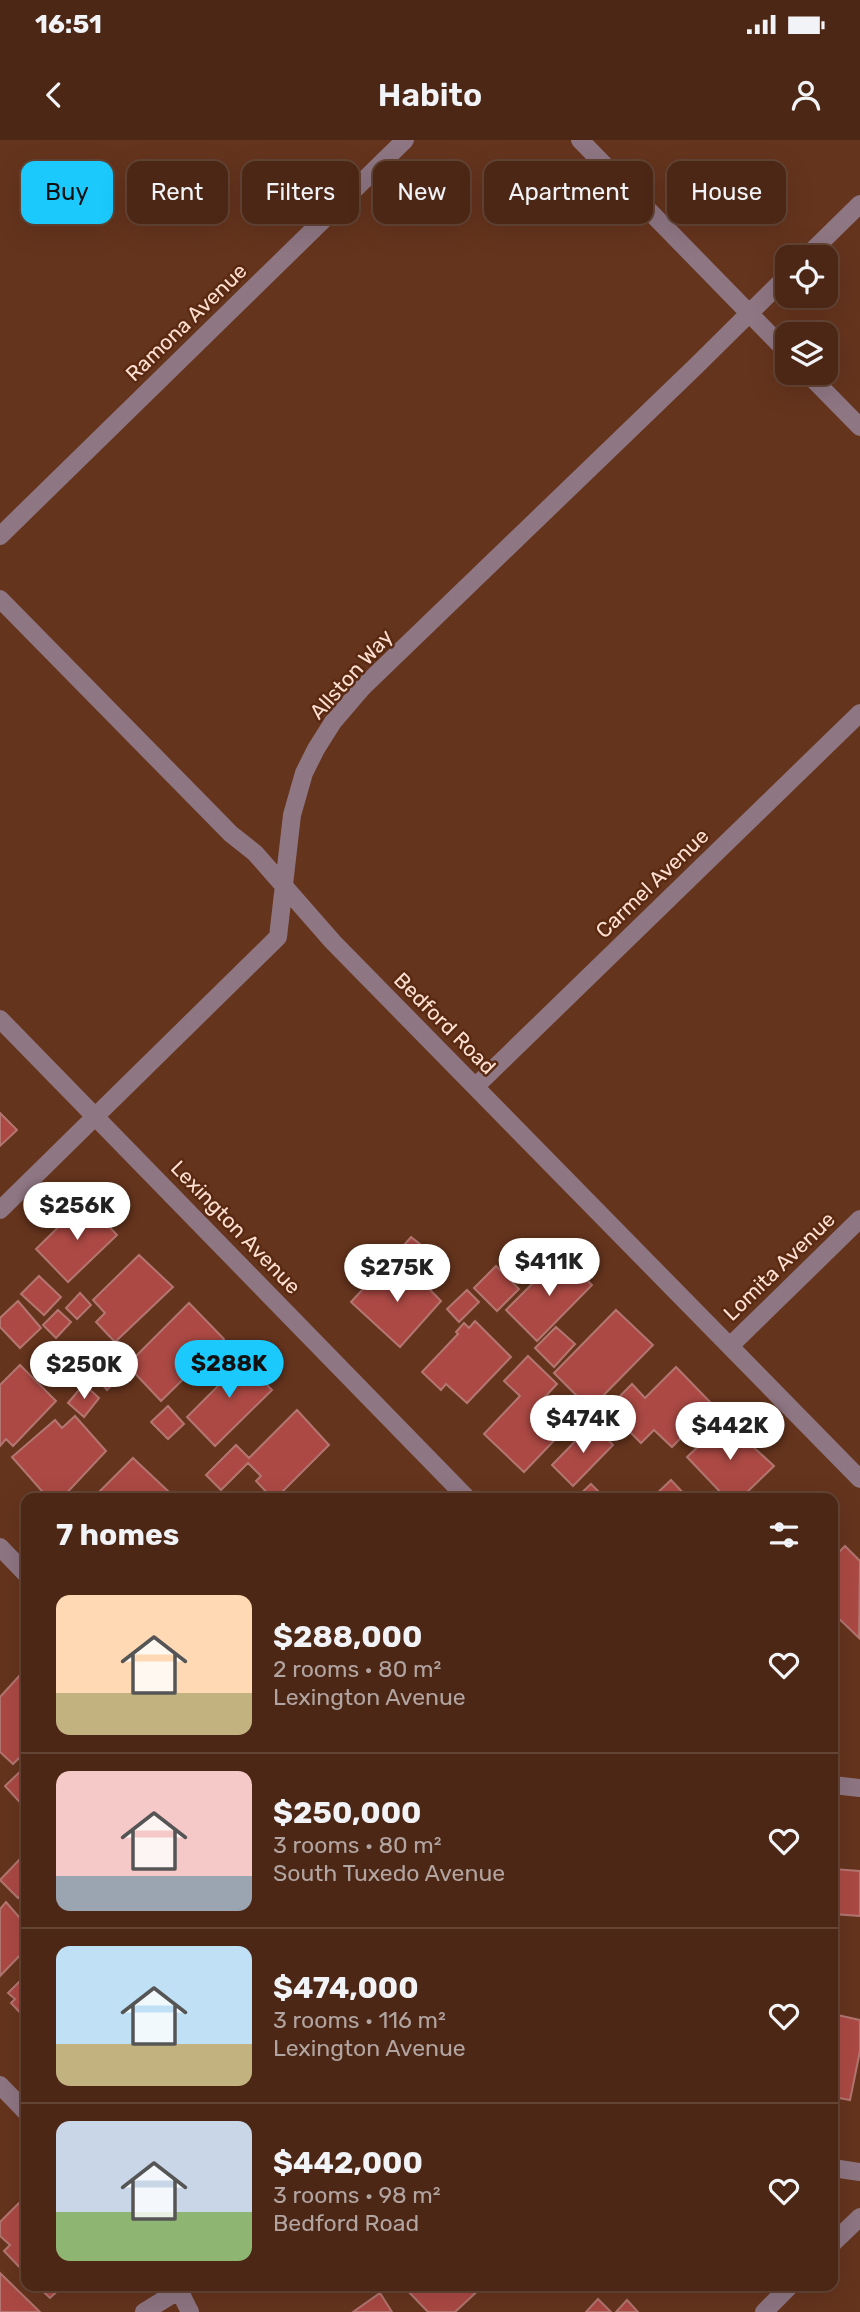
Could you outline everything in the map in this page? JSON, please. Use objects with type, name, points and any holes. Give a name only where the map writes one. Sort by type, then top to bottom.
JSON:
[{"type":"street","name":"Ramona Avenue","points":[[0,536],[405,140]]},
{"type":"street","points":[[580,140],[775,340]]},
{"type":"street","points":[[818,245],[860,204]]},
{"type":"street","name":"Allston Way","points":[[0,1210],[278,937],[292,815],[301,783],[316,749],[333,722],[363,687],[775,288]]},
{"type":"street","points":[[819,385],[860,427]]},
{"type":"street","name":"Bedford Road","points":[[0,600],[231,834],[254,853],[333,942],[860,1479]]},
{"type":"street","name":"Carmel Avenue","points":[[476,1086],[860,713]]},
{"type":"street","name":"Lexington Avenue","points":[[0,1019],[462,1493]]},
{"type":"street","name":"Lomita Avenue","points":[[730,1346],[860,1219]]},
{"type":"street","points":[[0,1547],[21,1569]]},
{"type":"street","points":[[838,1786],[860,1788]]},
{"type":"street","points":[[0,2085],[21,2107]]},
{"type":"street","points":[[838,2169],[860,2172]]},
{"type":"street","points":[[838,2238],[860,2217]]},
{"type":"street","points":[[144,2312],[175,2291]]},
{"type":"street","points":[[182,2291],[190,2312]]},
{"type":"street","points":[[764,2312],[785,2291]]},
{"type":"building","points":[[0,1113],[17,1130],[0,1146]]},
{"type":"building","points":[[85,1201],[117,1235],[68,1282],[36,1249]]},
{"type":"building","points":[[411,1237],[425,1248],[411,1265],[397,1253]]},
{"type":"building","points":[[139,1255],[173,1287],[115,1342],[96,1322],[105,1313],[93,1300]]},
{"type":"building","points":[[561,1255],[592,1285],[537,1341],[506,1310]]},
{"type":"building","points":[[404,1263],[441,1301],[400,1347],[351,1302],[375,1276],[384,1285]]},
{"type":"building","points":[[496,1266],[519,1289],[497,1311],[474,1288]]},
{"type":"building","points":[[39,1276],[61,1297],[44,1315],[21,1294]]},
{"type":"building","points":[[467,1290],[479,1302],[459,1322],[447,1309]]},
{"type":"building","points":[[80,1293],[91,1305],[77,1319],[66,1308]]},
{"type":"building","points":[[18,1301],[41,1328],[20,1348],[0,1327],[0,1318]]},
{"type":"building","points":[[189,1303],[224,1339],[161,1401],[127,1365]]},
{"type":"building","points":[[58,1310],[71,1322],[56,1338],[43,1325]]},
{"type":"building","points":[[616,1310],[653,1345],[590,1409],[554,1373]]},
{"type":"building","points":[[475,1321],[511,1357],[467,1403],[446,1384],[441,1390],[422,1372],[458,1334],[456,1332],[464,1323],[469,1328]]},
{"type":"building","points":[[556,1327],[575,1344],[554,1367],[535,1348]]},
{"type":"building","points":[[235,1353],[272,1390],[215,1446],[187,1417],[219,1385],[211,1377]]},
{"type":"building","points":[[528,1356],[557,1384],[541,1401],[567,1427],[524,1472],[484,1434],[520,1396],[504,1381]]},
{"type":"building","points":[[113,1359],[125,1372],[107,1390],[95,1376]]},
{"type":"building","points":[[20,1365],[56,1401],[13,1446],[6,1439],[0,1446],[0,1385]]},
{"type":"building","points":[[676,1367],[713,1405],[672,1447],[654,1430],[641,1443],[625,1427],[620,1432],[602,1414],[632,1384],[645,1398]]},
{"type":"building","points":[[84,1384],[99,1398],[84,1417],[68,1403]]},
{"type":"building","points":[[168,1406],[184,1424],[168,1439],[151,1422]]},
{"type":"building","points":[[297,1410],[329,1445],[281,1493],[267,1493],[256,1481],[261,1476],[248,1463],[221,1490],[206,1475],[236,1445],[249,1458]]},
{"type":"building","points":[[75,1416],[106,1451],[67,1493],[44,1493],[12,1457],[55,1420],[62,1428]]},
{"type":"building","points":[[725,1421],[774,1466],[746,1493],[721,1493],[687,1457]]},
{"type":"building","points":[[593,1423],[613,1445],[573,1486],[552,1465]]},
{"type":"building","points":[[133,1458],[168,1491],[166,1493],[98,1493]]},
{"type":"building","points":[[671,1480],[683,1493],[657,1493]]},
{"type":"building","points":[[591,1484],[600,1493],[581,1493]]},
{"type":"building","points":[[845,1546],[860,1561],[859,1638],[838,1618],[838,1553]]},
{"type":"building","points":[[21,1674],[21,1756],[13,1764],[0,1752],[0,1697]]},
{"type":"building","points":[[21,1771],[21,1804],[5,1786]]},
{"type":"building","points":[[20,1859],[21,1895],[18,1898],[0,1880]]},
{"type":"building","points":[[838,1869],[860,1871],[860,1916],[838,1914]]},
{"type":"building","points":[[6,1902],[21,1919],[21,1954],[0,1976],[0,1909]]},
{"type":"building","points":[[21,1980],[21,2014],[11,2003],[15,1999],[8,1993]]},
{"type":"building","points":[[838,2015],[860,2020],[860,2051],[850,2100],[838,2098]]},
{"type":"building","points":[[21,2201],[21,2269],[4,2251],[10,2245],[0,2236],[0,2222]]},
{"type":"building","points":[[0,2273],[40,2312],[0,2312]]},
{"type":"building","points":[[42,2291],[58,2291],[50,2298]]},
{"type":"building","points":[[408,2291],[478,2291],[455,2312],[428,2312]]},
{"type":"building","points":[[380,2293],[392,2312],[353,2312]]},
{"type":"building","points":[[598,2299],[611,2312],[586,2312]]},
{"type":"building","points":[[627,2300],[638,2312],[616,2312]]}]
